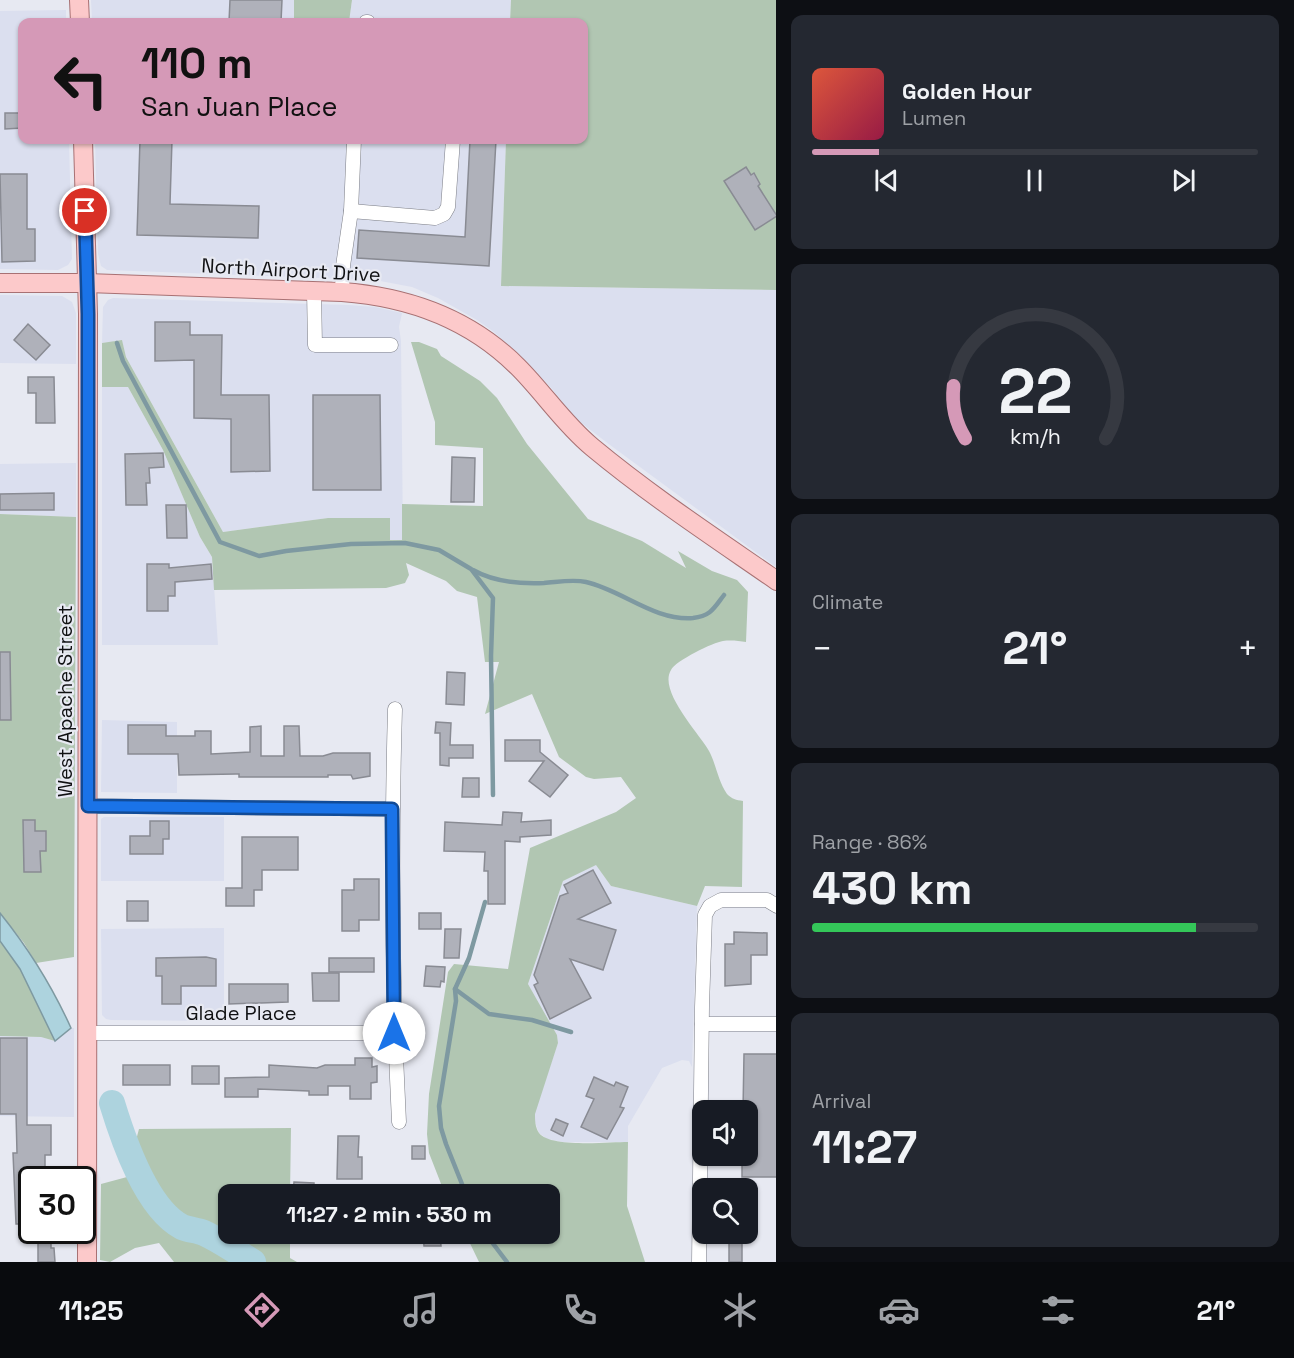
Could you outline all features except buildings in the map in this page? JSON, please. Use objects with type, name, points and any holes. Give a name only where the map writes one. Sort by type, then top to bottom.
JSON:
[{"type":"main road","points":[[79,0],[80,18]]},
{"type":"main road","name":"West Apache Street","points":[[83,144],[87,283],[87,1262]]},
{"type":"main road","name":"North Airport Drive","points":[[0,283],[87,283],[374,294],[400,300],[458,322],[481,337],[518,368],[578,436],[624,473],[776,580]]},
{"type":"street","points":[[342,292],[343,266],[351,211],[354,144]]},
{"type":"street","points":[[351,211],[435,218],[444,214],[448,207],[453,144]]},
{"type":"street","points":[[314,291],[315,345],[392,345]]},
{"type":"street","points":[[395,709],[392,809],[394,1033],[399,1122]]},
{"type":"street","points":[[88,806],[392,809]]},
{"type":"street","points":[[699,1262],[705,915],[707,909],[715,902],[727,899],[766,900],[776,905]]},
{"type":"street","points":[[702,1024],[776,1024]]},
{"type":"street","name":"Glade Place","points":[[88,1033],[394,1033]]},
{"type":"shaded area","points":[[91,0],[294,0],[294,18],[92,18]]},
{"type":"shaded area","points":[[352,0],[511,0],[510,18],[350,18]]},
{"type":"shaded area","points":[[66,10],[66,18],[18,18],[18,144],[69,144],[72,259],[68,265],[58,270],[0,269],[0,11]]},
{"type":"shaded area","points":[[95,144],[506,144],[501,286],[776,290],[776,567],[575,418],[526,361],[494,332],[438,298],[412,287],[375,280],[107,270],[101,266],[98,254]]},
{"type":"shaded area","points":[[0,295],[62,296],[72,302],[76,313],[76,364],[0,363]]},
{"type":"shaded area","points":[[113,298],[349,305],[375,307],[402,313],[399,327],[403,540],[390,540],[389,518],[328,518],[223,532],[126,357],[122,341],[102,343],[103,307],[108,300]]},
{"type":"shaded area","points":[[102,387],[128,387],[163,450],[200,537],[212,557],[218,645],[102,645]]},
{"type":"shaded area","points":[[76,463],[76,517],[0,514],[0,464]]},
{"type":"shaded area","points":[[102,720],[177,722],[177,793],[101,792]]},
{"type":"shaded area","points":[[104,817],[224,817],[224,881],[101,881],[101,819]]},
{"type":"shaded area","points":[[596,864],[611,886],[697,906],[692,1067],[689,1061],[682,1060],[662,1068],[628,1126],[628,1142],[563,1142],[547,1139],[539,1133],[535,1122],[534,1114],[558,1043],[557,1035],[528,984],[563,881]]},
{"type":"shaded area","points":[[0,913],[39,968],[71,1028],[55,1041],[20,969],[0,941]]},
{"type":"shaded area","points":[[224,928],[224,1021],[111,1020],[102,1015],[101,929]]},
{"type":"shaded area","points":[[74,1028],[74,1117],[0,1116],[0,1036],[41,1037],[55,1041]]},
{"type":"green space","points":[[294,0],[352,0],[350,18],[294,18]]},
{"type":"green space","points":[[511,0],[776,0],[776,290],[501,286],[506,144],[588,144],[588,18],[510,18]]},
{"type":"green space","points":[[122,340],[126,357],[223,532],[328,518],[390,518],[390,540],[402,540],[402,504],[483,506],[483,448],[435,445],[435,422],[411,342],[419,342],[437,349],[441,356],[480,381],[497,398],[527,444],[588,519],[642,541],[686,568],[678,551],[712,571],[737,580],[748,592],[746,642],[723,641],[704,648],[674,666],[668,679],[670,689],[681,712],[709,751],[727,794],[743,801],[742,887],[705,886],[697,906],[611,886],[596,865],[563,881],[528,984],[557,1035],[558,1043],[535,1114],[538,1131],[545,1138],[555,1141],[628,1142],[627,1206],[645,1262],[479,1262],[470,1244],[560,1244],[560,1184],[441,1184],[429,1153],[427,1134],[429,1094],[448,972],[454,964],[508,969],[530,848],[616,812],[636,798],[621,777],[594,779],[586,777],[559,757],[532,694],[485,714],[499,662],[485,662],[477,597],[457,591],[446,581],[406,563],[409,575],[405,583],[386,588],[214,590],[212,557],[200,537],[163,450],[128,387],[102,387],[102,343]]},
{"type":"green space","points":[[0,514],[76,517],[74,957],[36,963],[24,943],[0,913]]},
{"type":"green space","points":[[0,941],[20,969],[55,1041],[41,1037],[0,1036]]},
{"type":"green space","points":[[291,1128],[290,1184],[218,1184],[218,1233],[179,1215],[148,1170],[135,1144],[139,1129]]},
{"type":"green space","points":[[129,1166],[140,1188],[172,1230],[208,1239],[244,1262],[174,1262],[159,1243],[135,1248],[110,1262],[100,1260],[101,1184],[127,1177]]},
{"type":"green space","points":[[237,1244],[290,1244],[290,1258],[297,1262],[262,1262]]},
{"type":"sand","points":[[117,1097],[135,1144],[148,1170],[179,1215],[218,1233],[218,1244],[237,1244],[262,1262],[244,1262],[208,1239],[172,1230],[140,1188],[135,1174],[122,1155],[104,1107]]},
{"type":"waterway","points":[[117,343],[123,361],[220,542],[259,556],[351,544],[405,543],[439,550],[471,569],[493,598],[491,656],[493,795]]},
{"type":"waterway","points":[[473,570],[499,580],[517,582],[586,582],[612,591],[651,610],[679,618],[693,618],[712,611],[724,595]]},
{"type":"waterway","points":[[462,1184],[441,1128],[439,1106],[456,1001],[455,989],[469,958],[485,902]]},
{"type":"waterway","points":[[455,989],[489,1014],[532,1020],[571,1032]]},
{"type":"waterway","points":[[112,1103],[129,1153],[157,1205],[169,1218],[182,1227],[204,1233],[253,1262]]},
{"type":"waterway","points":[[493,1244],[507,1262]]},
{"type":"route","points":[[85,211],[88,314],[88,806],[392,809],[394,1033]]}]
